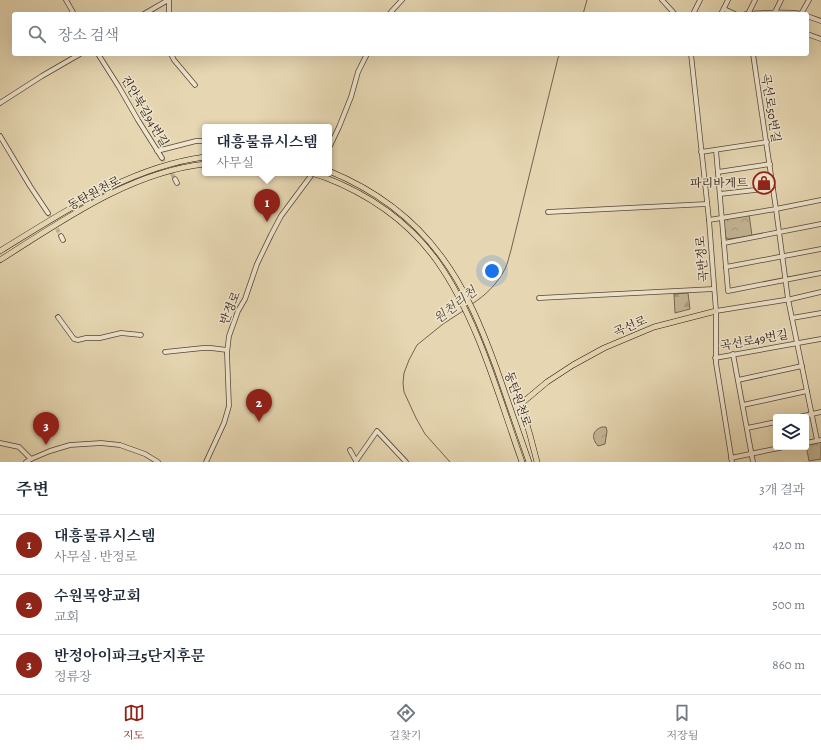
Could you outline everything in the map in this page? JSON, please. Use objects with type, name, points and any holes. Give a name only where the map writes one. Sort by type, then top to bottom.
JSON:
[{"type":"main road","name":"동탄원천로","points":[[0,251],[87,198],[161,166],[179,161],[202,157]]},
{"type":"main road","name":"동탄원천로","points":[[1,259],[85,208],[126,187],[164,173],[202,164]]},
{"type":"main road","name":"동탄원천로","points":[[332,172],[359,185],[406,217],[442,257],[474,312],[487,343],[529,462]]},
{"type":"main road","name":"동탄원천로","points":[[321,176],[352,189],[371,200],[400,221],[436,261],[468,316],[481,347],[522,462]]},
{"type":"main road","name":"곡선로","points":[[537,462],[521,404],[547,382],[573,364],[604,348],[654,327],[716,311]]},
{"type":"street","points":[[66,0],[73,12]]},
{"type":"street","points":[[148,12],[169,0],[169,12]]},
{"type":"street","points":[[391,12],[402,0]]},
{"type":"street","points":[[662,0],[673,12]]},
{"type":"street","points":[[694,12],[700,0]]},
{"type":"street","points":[[722,12],[728,0]]},
{"type":"street","points":[[748,12],[755,0]]},
{"type":"street","points":[[775,12],[781,0]]},
{"type":"street","points":[[803,12],[809,0]]},
{"type":"street","points":[[724,9],[730,12]]},
{"type":"street","points":[[809,17],[821,21]]},
{"type":"street","points":[[809,35],[821,39]]},
{"type":"street","points":[[0,103],[77,56]]},
{"type":"street","name":"진안북길94번길","points":[[99,56],[162,158]]},
{"type":"street","points":[[172,56],[195,85]]},
{"type":"street","points":[[332,142],[351,97],[358,72],[366,56]]},
{"type":"street","name":"곡반정로","points":[[691,56],[709,220],[716,311],[715,358],[731,460]]},
{"type":"street","name":"곡선로50번길","points":[[753,56],[770,164],[788,299]]},
{"type":"street","points":[[0,136],[48,214]]},
{"type":"street","points":[[157,151],[196,141],[202,141]]},
{"type":"street","points":[[701,152],[766,142]]},
{"type":"street","points":[[716,150],[728,291],[821,273]]},
{"type":"street","points":[[718,172],[770,164]]},
{"type":"street","name":"반정로","points":[[206,462],[224,423],[229,406],[227,350],[229,336],[238,311],[245,299],[257,264],[281,216],[310,176]]},
{"type":"street","points":[[175,179],[177,183]]},
{"type":"street","points":[[720,194],[773,188]]},
{"type":"street","points":[[709,220],[821,200]]},
{"type":"street","points":[[548,212],[707,204]]},
{"type":"street","points":[[724,243],[821,224]]},
{"type":"street","points":[[726,267],[821,249]]},
{"type":"street","points":[[539,298],[714,289]]},
{"type":"street","name":"곡선로","points":[[716,311],[821,292]]},
{"type":"street","name":"곡선로49번길","points":[[788,299],[812,414],[819,440]]},
{"type":"street","name":"곡선로49번길","points":[[792,318],[821,313]]},
{"type":"street","points":[[58,318],[74,339],[78,340],[86,338],[100,338],[121,333],[141,335]]},
{"type":"street","name":"곡선로49번길","points":[[715,358],[821,339]]},
{"type":"street","points":[[165,352],[203,348],[227,350]]},
{"type":"street","points":[[733,354],[753,462]]},
{"type":"street","points":[[738,380],[802,366]]},
{"type":"street","points":[[743,405],[807,391]]},
{"type":"street","points":[[809,415],[821,412]]},
{"type":"street","points":[[747,428],[773,423]]},
{"type":"street","points":[[350,450],[356,462],[377,431],[406,462]]},
{"type":"street","points":[[809,442],[819,440]]},
{"type":"street","points":[[0,443],[19,447],[31,459]]},
{"type":"street","points":[[26,462],[50,451],[70,445],[101,443],[120,445],[145,454],[158,462]]},
{"type":"street","points":[[731,460],[752,453],[773,449]]},
{"type":"green space","points":[[749,214],[752,236],[726,238],[723,220]]},
{"type":"green space","points":[[688,293],[690,309],[675,313],[674,294]]},
{"type":"green space","points":[[602,427],[606,427],[607,431],[605,444],[598,446],[594,438],[594,433]]},
{"type":"green space","points":[[821,442],[821,459],[809,461],[807,450],[809,450],[809,444]]},
{"type":"waterway","name":"원천리천","points":[[584,12],[587,0]]},
{"type":"waterway","name":"원천리천","points":[[472,304],[482,297],[495,284],[507,264],[559,56]]},
{"type":"waterway","name":"원천리천","points":[[450,462],[425,434],[404,392],[403,383],[404,373],[417,345],[443,324],[463,311]]},
{"type":"tunnel","points":[[162,158],[175,179]]},
{"type":"tunnel","points":[[48,213],[61,236]]},
{"type":"place","name":"파리바게트","points":[[764,183]]},
{"type":"place","name":"대흥물류시스템","points":[[267,222]]},
{"type":"place","name":"수원목양교회","points":[[259,422]]},
{"type":"place","name":"반정아이파크5단지후문","points":[[46,445]]}]
